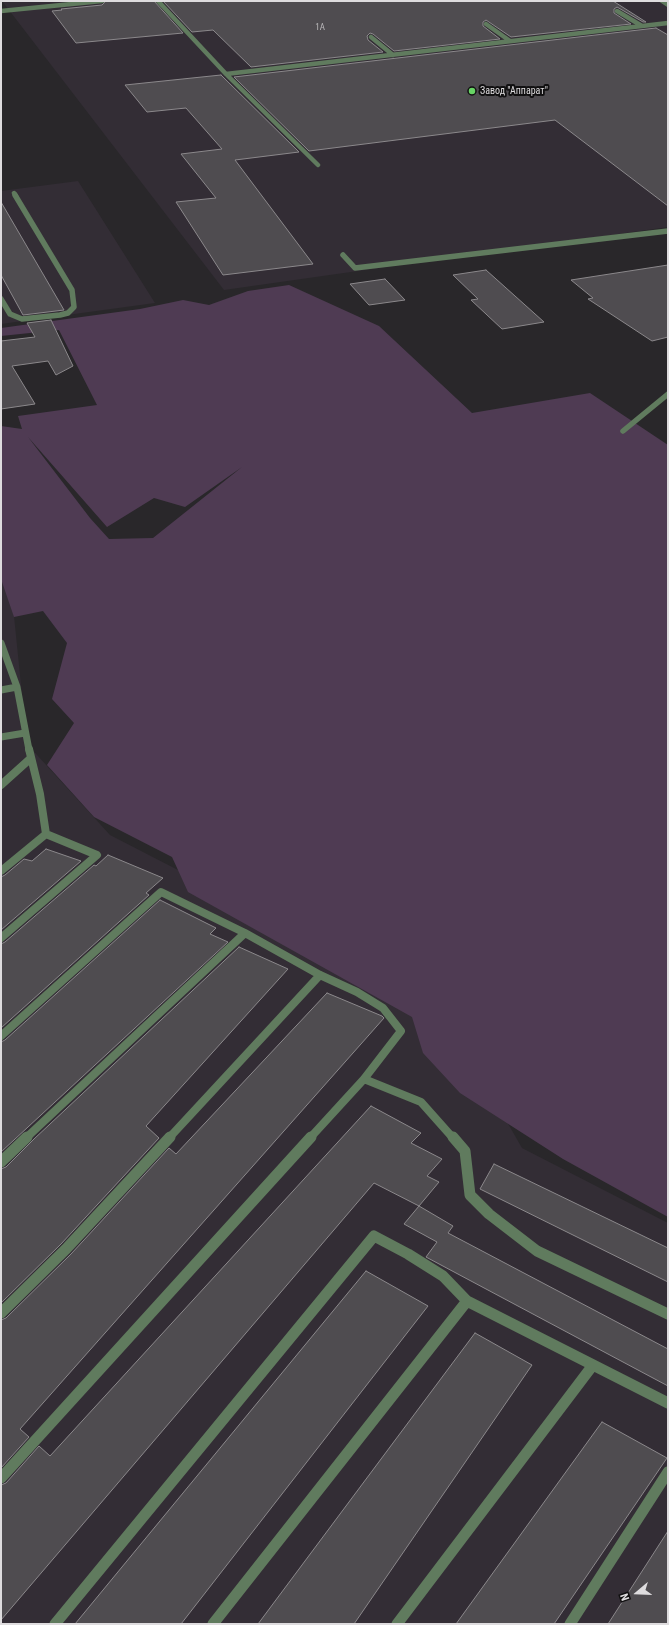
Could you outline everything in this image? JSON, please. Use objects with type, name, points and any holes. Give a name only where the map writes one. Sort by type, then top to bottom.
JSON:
[{"type":"lane","points":[[1,11],[102,1]]},
{"type":"lane","points":[[158,1],[226,74],[318,165]]},
{"type":"lane","points":[[662,1],[668,5]]},
{"type":"lane","points":[[617,11],[642,26]]},
{"type":"lane","points":[[226,74],[668,23]]},
{"type":"lane","points":[[486,24],[510,41]]},
{"type":"lane","points":[[371,37],[393,55]]},
{"type":"lane","points":[[1,300],[10,314],[22,318],[60,315],[68,313],[74,307],[72,290],[14,193]]},
{"type":"lane","points":[[343,255],[354,268],[668,231]]},
{"type":"lane","points":[[623,430],[668,394]]},
{"type":"lane","points":[[2,647],[17,687],[40,794],[46,834]]},
{"type":"lane","points":[[1,690],[17,687]]},
{"type":"lane","points":[[1,737],[26,733]]},
{"type":"lane","points":[[1,785],[32,758]]},
{"type":"lane","points":[[1,871],[46,834]]},
{"type":"lane","points":[[1,938],[97,855],[46,834]]},
{"type":"lane","points":[[1,1036],[161,892],[245,933],[320,974],[357,992],[383,1008],[400,1031],[364,1079],[1,1478]]},
{"type":"lane","points":[[1,1162],[245,933]]},
{"type":"lane","points":[[1,1313],[66,1249],[320,974]]},
{"type":"lane","points":[[364,1079],[421,1102],[465,1151],[470,1194],[489,1214],[537,1250],[668,1314]]},
{"type":"lane","points":[[55,1624],[374,1236],[408,1254],[443,1276],[467,1301],[668,1403]]},
{"type":"lane","points":[[213,1624],[467,1301]]},
{"type":"lane","points":[[397,1624],[593,1365]]},
{"type":"lane","points":[[570,1624],[668,1472]]},
{"type":"shaded area","points":[[2,1],[668,1],[668,227],[224,290]]},
{"type":"shaded area","points":[[78,181],[155,303],[1,324],[1,191]]},
{"type":"shaded area","points":[[289,285],[379,326],[472,413],[590,393],[668,445],[668,1217],[563,1159],[460,1093],[423,1053],[412,1017],[188,892],[172,857],[94,817],[47,765],[74,723],[52,699],[67,643],[43,611],[14,617],[1,579],[1,426],[22,429],[18,416],[97,405],[59,330],[1,336],[1,328],[140,309],[183,300],[209,305],[248,291]],"holes":[[[28,437],[107,527],[154,498],[185,507],[242,467],[153,538],[109,539],[90,518]]]},
{"type":"shaded area","points":[[1,575],[13,606],[27,744],[110,835],[440,1005],[522,1148],[668,1223],[668,1624],[1,1624]]},
{"type":"building","points":[[106,1],[154,1],[183,33],[76,43],[52,11],[102,5]]},
{"type":"building","points":[[163,1],[613,1],[646,22],[643,22],[617,7],[614,9],[614,13],[631,24],[511,37],[486,20],[483,22],[483,26],[500,39],[394,51],[370,33],[367,36],[368,40],[383,52],[251,67],[213,30],[192,32]]},
{"type":"building","name":"Завод \"Аппарат\"","points":[[656,28],[668,35],[668,206],[555,120],[309,151],[234,77]]},
{"type":"building","points":[[221,75],[299,152],[235,160],[313,264],[223,275],[176,202],[216,198],[181,154],[222,149],[186,108],[147,112],[125,85]]},
{"type":"building","points":[[1,202],[64,310],[23,315],[1,275]]},
{"type":"building","points":[[668,265],[668,337],[652,341],[588,299],[593,298],[571,280]]},
{"type":"building","points":[[486,270],[544,322],[502,329],[471,300],[478,299],[453,275]]},
{"type":"building","points":[[385,279],[405,300],[369,305],[350,284]]},
{"type":"building","points":[[51,320],[73,366],[56,375],[48,361],[12,366],[35,404],[1,409],[1,341],[35,337],[27,323]]},
{"type":"building","points":[[46,849],[81,861],[1,930],[1,877],[24,859],[32,861]]},
{"type":"building","points":[[108,855],[163,878],[146,893],[149,895],[1,1028],[1,944],[94,865],[96,866]]},
{"type":"building","points":[[160,900],[216,928],[210,934],[228,942],[1,1152],[1,1042]]},
{"type":"building","points":[[239,947],[288,969],[146,1126],[159,1138],[61,1244],[1,1303],[1,1169],[6,1167]]},
{"type":"building","points":[[327,993],[384,1018],[20,1429],[29,1437],[1,1468],[1,1320],[6,1318],[71,1254],[169,1148],[176,1154]]},
{"type":"building","points":[[371,1106],[421,1133],[411,1143],[442,1159],[427,1176],[439,1182],[419,1206],[374,1183],[1,1620],[1,1485],[6,1483],[39,1446],[50,1456]]},
{"type":"building","points":[[494,1164],[668,1248],[668,1282],[480,1189]]},
{"type":"building","points":[[419,1206],[453,1226],[448,1233],[668,1349],[668,1386],[426,1257],[437,1242],[404,1224]]},
{"type":"building","points":[[366,1271],[428,1306],[181,1624],[75,1624]]},
{"type":"building","points":[[475,1333],[532,1365],[354,1624],[258,1624]]},
{"type":"building","points":[[602,1422],[667,1458],[554,1624],[456,1624]]},
{"type":"building","points":[[668,1531],[668,1624],[608,1624]]},
{"type":"place","name":"Завод \"Аппарат\"","points":[[472,91]]}]
